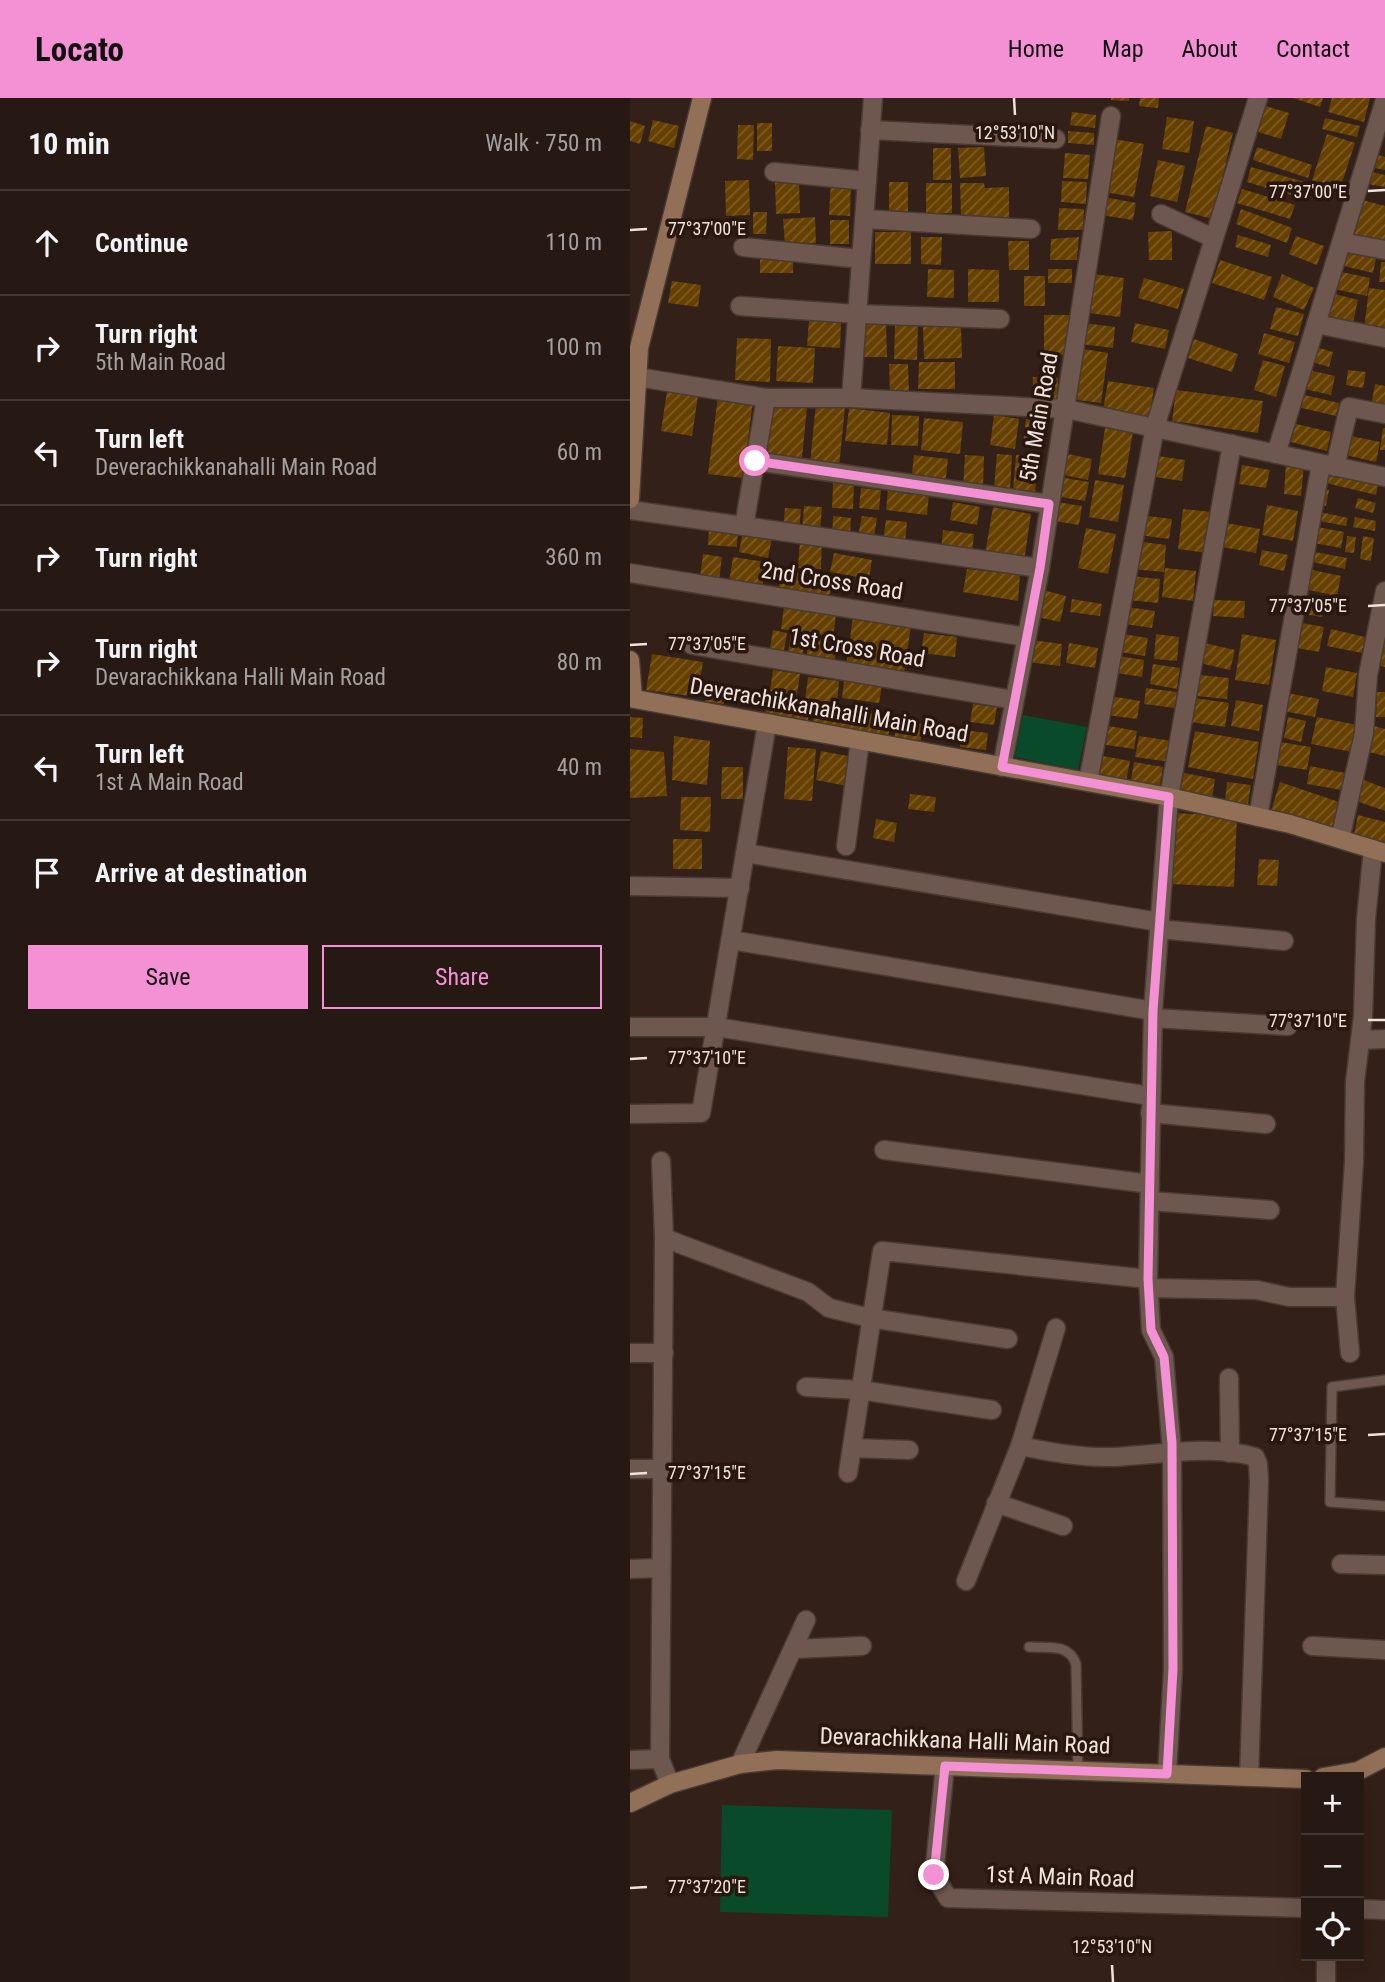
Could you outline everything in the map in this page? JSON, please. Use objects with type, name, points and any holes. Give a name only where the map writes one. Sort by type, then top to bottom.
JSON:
[{"type":"street","points":[[630,499],[637,377],[634,345],[702,98]]},
{"type":"street","points":[[851,398],[873,98]]},
{"type":"street","points":[[1088,782],[1155,427],[1258,98]]},
{"type":"street","points":[[1276,454],[1383,111]]},
{"type":"street","name":"5th Main Road","points":[[1002,767],[1040,568],[1111,116]]},
{"type":"street","points":[[870,130],[1056,139]]},
{"type":"street","points":[[774,172],[867,181]]},
{"type":"street","points":[[1161,214],[1213,238]]},
{"type":"street","points":[[864,219],[1031,229]]},
{"type":"street","points":[[1342,242],[1385,250]]},
{"type":"street","points":[[743,247],[861,259]]},
{"type":"street","points":[[740,306],[857,314],[1000,319]]},
{"type":"street","points":[[1316,324],[1385,338]]},
{"type":"street","points":[[637,377],[766,398],[851,398],[1066,409],[1385,477]]},
{"type":"street","points":[[744,526],[766,398]]},
{"type":"street","points":[[1258,817],[1328,465],[1349,407],[1385,414]]},
{"type":"street","points":[[1167,1774],[1173,1669],[1172,1452],[1164,1357],[1151,1330],[1148,1283],[1153,1014],[1169,797],[1232,444]]},
{"type":"street","points":[[755,461],[1049,504]]},
{"type":"street","points":[[630,510],[1040,568]]},
{"type":"street","name":"2nd Cross Road","points":[[630,573],[1026,637]]},
{"type":"street","points":[[1340,839],[1364,733],[1368,675],[1382,633],[1385,592]]},
{"type":"street","name":"1st Cross Road","points":[[692,645],[1014,700]]},
{"type":"street","points":[[630,660],[632,698]]},
{"type":"street","name":"Deverachikkanahalli Main Road","points":[[632,698],[1169,797],[1258,817],[1379,851]]},
{"type":"street","points":[[630,1114],[701,1114],[767,724]]},
{"type":"street","points":[[846,846],[860,741]]},
{"type":"street","points":[[1350,1353],[1345,1297],[1354,1162],[1354,1082],[1360,1040],[1366,919],[1379,851]]},
{"type":"street","points":[[745,853],[1159,926],[1284,941]]},
{"type":"street","points":[[630,886],[740,888]]},
{"type":"street","points":[[731,940],[1153,1014],[1288,1026]]},
{"type":"street","points":[[630,1027],[716,1027],[1266,1124]]},
{"type":"street","points":[[1360,1040],[1385,1038]]},
{"type":"street","points":[[884,1150],[1270,1210]]},
{"type":"street","points":[[661,1161],[664,1238],[660,1759],[670,1784]]},
{"type":"street","points":[[664,1238],[808,1292],[829,1308],[870,1318],[1008,1339]]},
{"type":"street","points":[[848,1473],[882,1251],[1148,1283],[1257,1290],[1289,1297],[1345,1297]]},
{"type":"street","points":[[966,1581],[1020,1446],[1056,1328]]},
{"type":"street","points":[[630,1353],[663,1353]]},
{"type":"street","points":[[1230,1378],[1230,1453]]},
{"type":"street","points":[[806,1387],[860,1391],[992,1410]]},
{"type":"street","points":[[1020,1446],[1110,1457],[1172,1452],[1230,1453],[1255,1457],[1259,1472],[1250,1777]]},
{"type":"street","points":[[852,1448],[909,1450]]},
{"type":"street","points":[[630,1469],[662,1469]]},
{"type":"street","points":[[996,1503],[1063,1525]]},
{"type":"street","points":[[1341,1564],[1385,1565]]},
{"type":"street","points":[[630,1569],[661,1568]]},
{"type":"street","points":[[740,1764],[806,1620]]},
{"type":"street","points":[[794,1649],[862,1646]]},
{"type":"street","points":[[1312,1646],[1385,1650]]},
{"type":"street","points":[[1358,1772],[1385,1757]]},
{"type":"street","points":[[630,1760],[660,1759]]},
{"type":"street","name":"Devarachikkana Halli Main Road","points":[[630,1803],[670,1784],[740,1764],[777,1760],[819,1759],[1301,1779]]},
{"type":"street","name":"1st A Main Road","points":[[945,1766],[934,1875],[948,1898],[1301,1908]]},
{"type":"street","points":[[1364,1909],[1385,1910]]},
{"type":"street","points":[[1326,1961],[1326,1982]]},
{"type":"lane","points":[[1385,1380],[1332,1387],[1330,1502],[1385,1506]]},
{"type":"lane","points":[[1029,1647],[1065,1649],[1076,1664],[1079,1771]]},
{"type":"green space","points":[[1023,715],[1087,727],[1078,770],[1015,757]]},
{"type":"green space","points":[[722,1805],[892,1810],[888,1917],[720,1912]]},
{"type":"building","points":[[1129,98],[1129,101],[1111,100]]},
{"type":"building","points":[[1140,98],[1159,98],[1158,108],[1139,106]]},
{"type":"building","points":[[1293,98],[1323,98],[1320,107]]},
{"type":"building","points":[[1332,98],[1370,98],[1364,122],[1328,112]]},
{"type":"building","points":[[1266,106],[1289,113],[1281,139],[1258,132]]},
{"type":"building","points":[[1072,112],[1096,115],[1095,128],[1070,125]]},
{"type":"building","points":[[1167,117],[1194,121],[1189,153],[1162,149]]},
{"type":"building","points":[[1325,118],[1360,126],[1357,137],[1322,129]]},
{"type":"building","points":[[653,120],[679,126],[674,148],[648,141]]},
{"type":"building","points":[[630,121],[645,126],[640,144],[630,141]]},
{"type":"building","points":[[757,123],[772,123],[772,151],[757,151]]},
{"type":"building","points":[[738,125],[754,125],[753,160],[737,159]]},
{"type":"building","points":[[1206,126],[1233,133],[1213,219],[1185,212]]},
{"type":"building","points":[[1068,131],[1094,133],[1094,145],[1068,143]]},
{"type":"building","points":[[1327,134],[1355,143],[1339,192],[1311,183]]},
{"type":"building","points":[[1113,139],[1144,144],[1134,197],[1104,192]]},
{"type":"building","points":[[984,147],[986,176],[960,178],[958,148]]},
{"type":"building","points":[[1257,147],[1312,165],[1308,178],[1253,160]]},
{"type":"building","points":[[933,148],[951,148],[951,180],[933,180]]},
{"type":"building","points":[[1065,153],[1090,155],[1088,179],[1063,178]]},
{"type":"building","points":[[1378,155],[1385,157],[1385,170],[1375,168]]},
{"type":"building","points":[[1158,160],[1185,166],[1177,202],[1150,196]]},
{"type":"building","points":[[1251,167],[1305,182],[1301,198],[1247,182]]},
{"type":"building","points":[[1371,172],[1385,175],[1385,187],[1368,184]]},
{"type":"building","points":[[749,180],[750,215],[726,216],[725,181]]},
{"type":"building","points":[[831,180],[851,181],[850,216],[829,215]]},
{"type":"building","points":[[799,181],[800,213],[776,214],[775,182]]},
{"type":"building","points":[[1062,181],[1087,182],[1086,204],[1061,202]]},
{"type":"building","points":[[889,182],[908,182],[908,216],[889,216]]},
{"type":"building","points":[[926,183],[952,183],[952,213],[926,213]]},
{"type":"building","points":[[960,183],[984,183],[985,188],[1009,187],[1009,217],[961,218]]},
{"type":"building","points":[[1242,189],[1295,205],[1290,219],[1237,203]]},
{"type":"building","points":[[1104,197],[1136,203],[1133,220],[1101,215]]},
{"type":"building","points":[[1359,199],[1385,206],[1385,243],[1351,235]]},
{"type":"building","points":[[1059,208],[1084,209],[1083,230],[1058,230]]},
{"type":"building","points":[[1241,209],[1292,228],[1287,243],[1236,224]]},
{"type":"building","points":[[753,212],[767,212],[766,234],[753,234]]},
{"type":"building","points":[[815,217],[816,243],[785,245],[783,219]]},
{"type":"building","points":[[830,220],[849,220],[849,244],[830,244]]},
{"type":"building","points":[[1172,231],[1172,260],[1149,260],[1148,232]]},
{"type":"building","points":[[875,232],[911,232],[911,264],[875,264]]},
{"type":"building","points":[[1238,235],[1271,245],[1268,257],[1235,247]]},
{"type":"building","points":[[1296,236],[1324,246],[1317,265],[1289,254]]},
{"type":"building","points":[[921,237],[942,237],[941,265],[921,264]]},
{"type":"building","points":[[1079,237],[1077,260],[1050,260],[1051,239]]},
{"type":"building","points":[[1008,241],[1029,241],[1029,270],[1009,270]]},
{"type":"building","points":[[1345,246],[1377,254],[1373,273],[1340,265]]},
{"type":"building","points":[[793,252],[793,273],[760,273],[760,253]]},
{"type":"building","points":[[1220,260],[1272,277],[1264,300],[1212,283]]},
{"type":"building","points":[[1381,262],[1385,262],[1385,282],[1379,282]]},
{"type":"building","points":[[928,269],[954,270],[954,298],[927,297]]},
{"type":"building","points":[[968,269],[999,270],[999,302],[968,302]]},
{"type":"building","points":[[1048,269],[1072,269],[1072,283],[1048,283]]},
{"type":"building","points":[[1337,271],[1370,278],[1367,296],[1334,289]]},
{"type":"building","points":[[1093,274],[1124,278],[1120,317],[1088,313]]},
{"type":"building","points":[[1282,274],[1314,288],[1304,310],[1273,297]]},
{"type":"building","points":[[1024,276],[1045,276],[1045,306],[1024,306]]},
{"type":"building","points":[[1144,278],[1184,289],[1178,309],[1138,298]]},
{"type":"building","points":[[672,281],[701,285],[698,307],[668,303]]},
{"type":"building","points":[[1369,288],[1385,290],[1385,332],[1364,329]]},
{"type":"building","points":[[1331,293],[1358,300],[1353,322],[1325,315]]},
{"type":"building","points":[[1276,307],[1304,314],[1298,336],[1270,329]]},
{"type":"building","points":[[1044,315],[1072,315],[1072,355],[1044,355]]},
{"type":"building","points":[[809,320],[841,323],[840,348],[807,346]]},
{"type":"building","points":[[861,323],[886,323],[887,357],[862,357]]},
{"type":"building","points":[[1084,323],[1115,327],[1113,348],[1081,344]]},
{"type":"building","points":[[1135,323],[1169,330],[1165,349],[1131,342]]},
{"type":"building","points":[[895,324],[918,325],[917,360],[894,359]]},
{"type":"building","points":[[961,325],[962,358],[924,359],[923,327]]},
{"type":"building","points":[[1264,333],[1295,342],[1289,363],[1258,354]]},
{"type":"building","points":[[737,338],[771,339],[770,382],[735,380]]},
{"type":"building","points":[[1194,339],[1238,354],[1232,372],[1188,358]]},
{"type":"building","points":[[778,346],[815,348],[813,383],[776,381]]},
{"type":"building","points":[[1316,347],[1333,352],[1329,367],[1312,362]]},
{"type":"building","points":[[1084,349],[1108,353],[1101,403],[1077,400]]},
{"type":"building","points":[[1263,360],[1285,366],[1276,397],[1254,390]]},
{"type":"building","points":[[919,362],[955,362],[955,389],[918,389]]},
{"type":"building","points":[[889,364],[908,364],[909,392],[890,392]]},
{"type":"building","points":[[1304,369],[1335,376],[1331,395],[1300,388]]},
{"type":"building","points":[[1348,370],[1366,372],[1363,388],[1346,385]]},
{"type":"building","points":[[1033,377],[1058,378],[1057,406],[1032,405]]},
{"type":"building","points":[[1108,381],[1154,388],[1149,418],[1103,410]]},
{"type":"building","points":[[1375,384],[1385,386],[1385,409],[1371,406]]},
{"type":"building","points":[[1176,390],[1263,401],[1258,433],[1172,421]]},
{"type":"building","points":[[667,391],[698,396],[692,436],[661,431]]},
{"type":"building","points":[[1296,393],[1339,403],[1336,416],[1293,406]]},
{"type":"building","points":[[718,396],[753,401],[743,478],[708,474]]},
{"type":"building","points":[[770,403],[807,407],[802,458],[765,454]]},
{"type":"building","points":[[816,403],[845,407],[839,467],[810,464]]},
{"type":"building","points":[[849,408],[890,413],[887,445],[845,441]]},
{"type":"building","points":[[892,415],[919,416],[918,446],[891,445]]},
{"type":"building","points":[[994,415],[1019,419],[1015,449],[990,445]]},
{"type":"building","points":[[924,418],[963,422],[960,454],[921,450]]},
{"type":"building","points":[[1026,419],[1044,421],[1041,446],[1023,444]]},
{"type":"building","points":[[1292,423],[1331,432],[1327,451],[1287,441]]},
{"type":"building","points":[[1105,428],[1133,432],[1125,478],[1098,474]]},
{"type":"building","points":[[1383,428],[1385,450],[1380,450]]},
{"type":"building","points":[[1346,435],[1380,442],[1376,462],[1341,454]]},
{"type":"building","points":[[1063,453],[1092,459],[1088,480],[1059,474]]},
{"type":"building","points":[[997,454],[1012,455],[1010,490],[994,488]]},
{"type":"building","points":[[914,455],[948,459],[945,486],[911,482]]},
{"type":"building","points":[[965,455],[984,456],[983,488],[963,488]]},
{"type":"building","points":[[1016,455],[1038,457],[1035,493],[1013,491]]},
{"type":"building","points":[[1151,455],[1185,460],[1182,481],[1148,476]]},
{"type":"building","points":[[1286,463],[1304,464],[1301,496],[1284,494]]},
{"type":"building","points":[[1242,465],[1270,470],[1266,488],[1239,484]]},
{"type":"building","points":[[1329,469],[1379,481],[1376,495],[1326,483]]},
{"type":"building","points":[[1059,477],[1089,482],[1085,501],[1055,496]]},
{"type":"building","points":[[1095,480],[1124,485],[1118,522],[1089,517]]},
{"type":"building","points":[[833,483],[854,484],[853,509],[832,508]]},
{"type":"building","points":[[861,488],[881,490],[879,510],[859,508]]},
{"type":"building","points":[[1319,489],[1329,490],[1326,506],[1317,505]]},
{"type":"building","points":[[888,490],[929,494],[927,515],[886,510]]},
{"type":"building","points":[[1358,498],[1376,503],[1373,513],[1355,508]]},
{"type":"building","points":[[953,502],[980,507],[977,525],[950,520]]},
{"type":"building","points":[[1057,502],[1082,506],[1079,525],[1054,521]]},
{"type":"building","points":[[1267,505],[1298,511],[1293,541],[1262,535]]},
{"type":"building","points":[[804,506],[822,507],[820,532],[802,531]]},
{"type":"building","points":[[993,507],[1031,514],[1024,561],[985,554]]},
{"type":"building","points":[[785,508],[801,509],[799,532],[783,530]]},
{"type":"building","points":[[1183,509],[1212,512],[1207,553],[1178,549]]},
{"type":"building","points":[[1320,512],[1348,518],[1346,526],[1319,521]]},
{"type":"building","points":[[1140,515],[1172,519],[1169,539],[1138,535]]},
{"type":"building","points":[[833,516],[851,518],[850,537],[832,537]]},
{"type":"building","points":[[862,516],[877,518],[874,538],[858,536]]},
{"type":"building","points":[[1355,517],[1376,521],[1375,531],[1353,527]]},
{"type":"building","points":[[886,520],[907,522],[905,543],[883,540]]},
{"type":"building","points":[[1226,523],[1260,529],[1256,553],[1222,547]]},
{"type":"building","points":[[709,527],[738,529],[737,547],[708,545]]},
{"type":"building","points":[[1317,527],[1344,532],[1341,548],[1314,543]]},
{"type":"building","points":[[1086,528],[1116,534],[1108,574],[1078,568]]},
{"type":"building","points":[[943,530],[974,534],[972,555],[941,552]]},
{"type":"building","points":[[743,532],[772,538],[768,558],[739,552]]},
{"type":"building","points":[[1347,536],[1356,537],[1354,553],[1345,552]]},
{"type":"building","points":[[1363,536],[1374,538],[1371,561],[1360,559]]},
{"type":"building","points":[[800,540],[822,542],[821,569],[798,568]]},
{"type":"building","points":[[1135,541],[1166,545],[1164,572],[1131,569]]},
{"type":"building","points":[[1262,550],[1288,555],[1284,571],[1259,565]]},
{"type":"building","points":[[1315,552],[1347,558],[1345,569],[1313,562]]},
{"type":"building","points":[[834,553],[872,560],[869,579],[830,572]]},
{"type":"building","points":[[703,554],[722,557],[719,580],[700,577]]},
{"type":"building","points":[[733,557],[766,562],[762,589],[729,583]]},
{"type":"building","points":[[1165,568],[1196,571],[1193,601],[1162,597]]},
{"type":"building","points":[[967,569],[1020,575],[1018,601],[963,592]]},
{"type":"building","points":[[1308,569],[1341,576],[1337,596],[1304,589]]},
{"type":"building","points":[[781,571],[832,577],[829,602],[778,596]]},
{"type":"building","points":[[1131,576],[1160,579],[1158,603],[1128,600]]},
{"type":"building","points":[[1039,589],[1066,596],[1060,622],[1033,616]]},
{"type":"building","points":[[1301,594],[1325,598],[1322,617],[1298,613]]},
{"type":"building","points":[[1072,599],[1102,604],[1100,616],[1070,612]]},
{"type":"building","points":[[1214,600],[1245,601],[1244,618],[1213,616]]},
{"type":"building","points":[[784,607],[836,615],[833,637],[781,629]]},
{"type":"building","points":[[1127,607],[1155,611],[1152,628],[1125,624]]},
{"type":"building","points":[[853,617],[911,625],[904,674],[846,666]]},
{"type":"building","points":[[1296,622],[1324,627],[1319,652],[1291,647]]},
{"type":"building","points":[[1331,629],[1365,637],[1362,653],[1327,646]]},
{"type":"building","points":[[773,630],[787,633],[783,656],[769,654]]},
{"type":"building","points":[[924,633],[957,637],[955,657],[921,653]]},
{"type":"building","points":[[791,634],[805,636],[802,660],[787,658]]},
{"type":"building","points":[[1123,634],[1148,638],[1145,656],[1120,652]]},
{"type":"building","points":[[1156,634],[1179,637],[1177,661],[1154,659]]},
{"type":"building","points":[[1242,634],[1276,640],[1269,685],[1235,680]]},
{"type":"building","points":[[809,637],[837,641],[834,664],[806,661]]},
{"type":"building","points":[[1385,639],[1385,667],[1378,665]]},
{"type":"building","points":[[1031,640],[1062,644],[1060,666],[1028,662]]},
{"type":"building","points":[[1069,643],[1098,648],[1095,668],[1066,663]]},
{"type":"building","points":[[1204,643],[1235,650],[1230,670],[1200,663]]},
{"type":"building","points":[[652,654],[703,662],[697,697],[646,690]]},
{"type":"building","points":[[1119,656],[1144,660],[1142,677],[1117,673]]},
{"type":"building","points":[[1153,664],[1180,668],[1177,689],[1150,684]]},
{"type":"building","points":[[1326,667],[1357,673],[1353,697],[1322,691]]},
{"type":"building","points":[[773,670],[800,674],[797,695],[770,691]]},
{"type":"building","points":[[1200,675],[1229,678],[1227,699],[1197,696]]},
{"type":"building","points":[[808,677],[839,681],[837,703],[805,699]]},
{"type":"building","points":[[844,681],[882,686],[879,703],[842,698]]},
{"type":"building","points":[[707,682],[726,684],[724,704],[705,702]]},
{"type":"building","points":[[1146,688],[1177,692],[1175,708],[1144,704]]},
{"type":"building","points":[[1377,692],[1385,692],[1385,717],[1376,717]]},
{"type":"building","points":[[1287,693],[1319,699],[1315,717],[1283,711]]},
{"type":"building","points":[[1110,696],[1140,701],[1137,719],[1107,715]]},
{"type":"building","points":[[1194,698],[1229,703],[1225,727],[1190,722]]},
{"type":"building","points":[[767,699],[794,702],[792,720],[765,717]]},
{"type":"building","points":[[1236,700],[1263,705],[1259,731],[1231,726]]},
{"type":"building","points":[[796,703],[810,705],[807,726],[792,723]]},
{"type":"building","points":[[973,704],[997,707],[994,725],[970,722]]},
{"type":"building","points":[[816,705],[891,716],[888,739],[812,727]]},
{"type":"building","points":[[630,717],[643,718],[642,738],[630,737]]},
{"type":"building","points":[[1288,717],[1306,721],[1301,742],[1284,738]]},
{"type":"building","points":[[1317,717],[1357,725],[1352,752],[1311,744]]},
{"type":"building","points":[[897,720],[923,724],[920,744],[894,740]]},
{"type":"building","points":[[1371,725],[1385,729],[1385,756],[1365,751]]},
{"type":"building","points":[[1109,726],[1137,731],[1134,749],[1106,745]]},
{"type":"building","points":[[962,730],[988,733],[986,750],[960,747]]},
{"type":"building","points":[[1195,731],[1259,742],[1253,779],[1188,767]]},
{"type":"building","points":[[674,736],[710,741],[707,785],[672,780]]},
{"type":"building","points":[[1139,736],[1173,741],[1170,762],[1135,757]]},
{"type":"building","points":[[1280,742],[1311,747],[1307,770],[1276,765]]},
{"type":"building","points":[[788,747],[816,749],[812,801],[784,799]]},
{"type":"building","points":[[630,749],[664,752],[667,796],[630,798]]},
{"type":"building","points":[[821,751],[853,757],[847,786],[816,780]]},
{"type":"building","points":[[1103,756],[1130,761],[1125,787],[1098,782]]},
{"type":"building","points":[[1134,762],[1163,767],[1159,791],[1130,786]]},
{"type":"building","points":[[1310,766],[1345,773],[1342,790],[1307,784]]},
{"type":"building","points":[[722,767],[743,767],[743,799],[721,799]]},
{"type":"building","points":[[1184,773],[1215,779],[1212,799],[1180,793]]},
{"type":"building","points":[[1363,780],[1385,788],[1385,811],[1356,801]]},
{"type":"building","points":[[1227,782],[1251,785],[1248,804],[1225,801]]},
{"type":"building","points":[[1280,782],[1342,803],[1333,831],[1271,811]]},
{"type":"building","points":[[910,794],[936,797],[934,812],[908,809]]},
{"type":"building","points":[[681,797],[711,797],[710,832],[680,830]]},
{"type":"building","points":[[1174,813],[1237,816],[1234,887],[1171,884]]},
{"type":"building","points":[[1358,815],[1385,822],[1385,842],[1354,834]]},
{"type":"building","points":[[876,819],[897,823],[894,842],[873,838]]},
{"type":"building","points":[[673,839],[702,839],[702,869],[673,869]]},
{"type":"building","points":[[1259,859],[1279,860],[1277,886],[1257,885]]},
{"type":"route","points":[[755,461],[1049,504],[1040,568],[1002,767],[1169,797],[1153,1011],[1148,1279],[1151,1330],[1164,1357],[1172,1443],[1173,1669],[1167,1774],[945,1766],[934,1875]]}]
